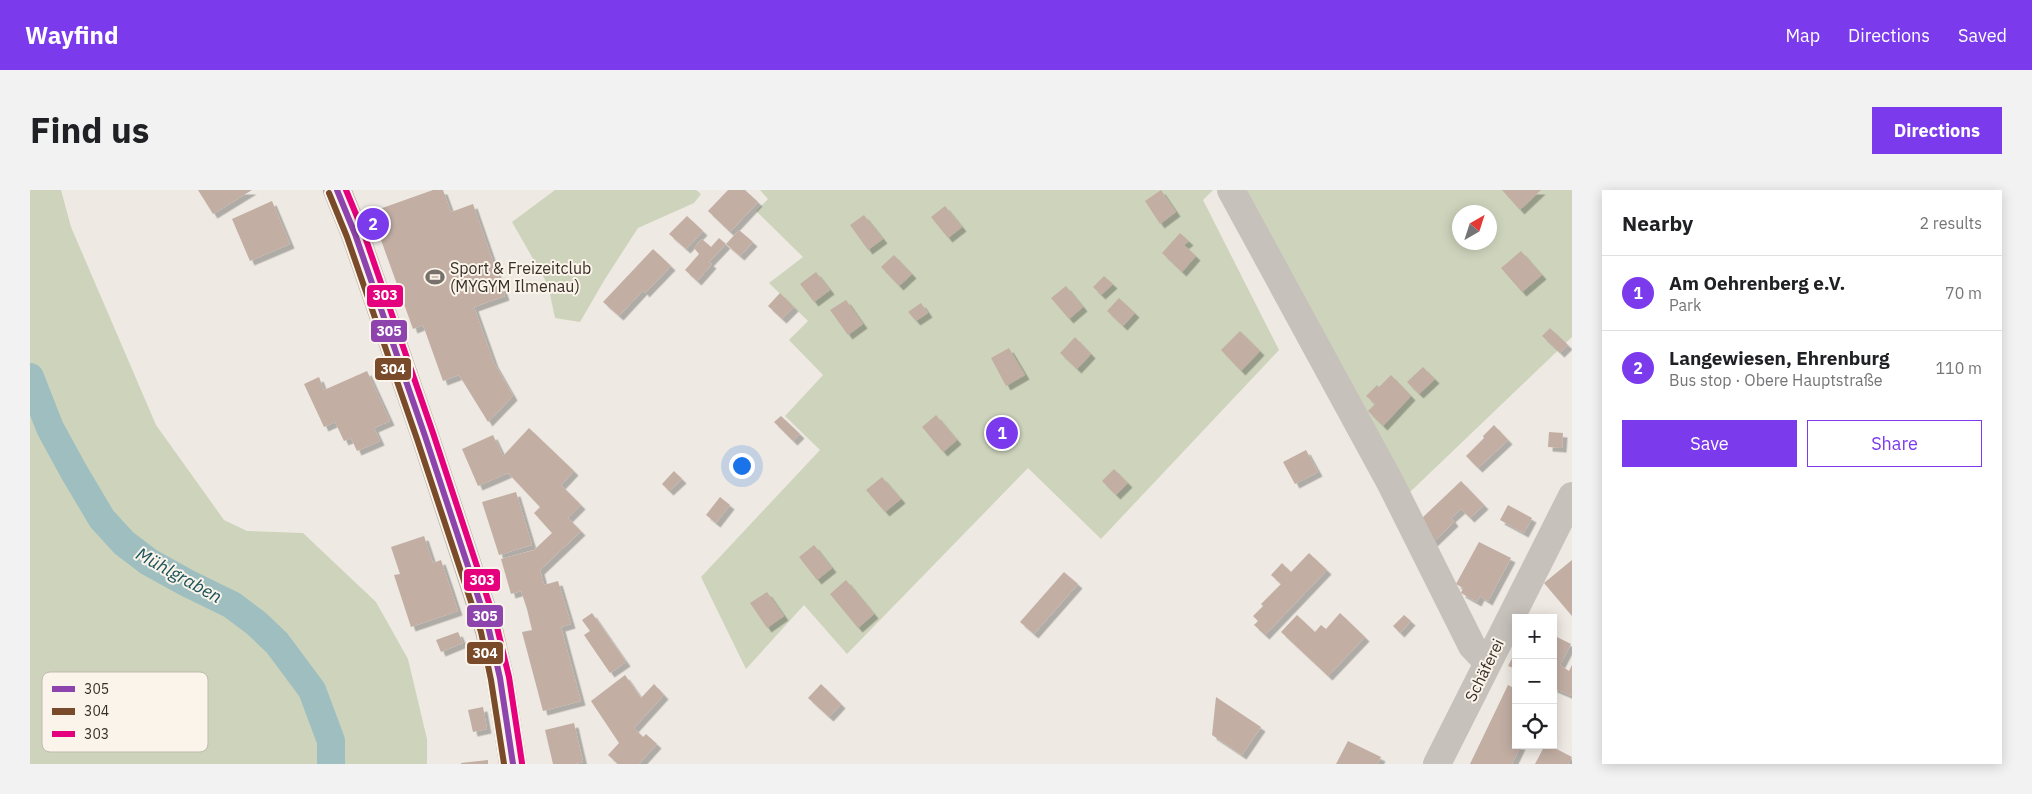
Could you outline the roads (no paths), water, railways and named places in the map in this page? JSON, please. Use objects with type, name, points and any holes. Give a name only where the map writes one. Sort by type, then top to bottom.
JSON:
[{"type":"main road","points":[[337,190],[355,234],[487,622],[500,678],[513,764]]},
{"type":"street","points":[[1231,190],[1390,482],[1472,646],[1488,662]]},
{"type":"street","name":"Schäferei","points":[[1437,764],[1488,662],[1568,513]]},
{"type":"waterway","name":"Mühlgraben","points":[[30,377],[50,428],[74,472],[102,519],[124,543],[149,562],[232,605],[256,623],[277,643],[312,690],[331,741],[331,764]]},
{"type":"place","name":"Langewiesen, Ehrenburg","points":[[373,224]]},
{"type":"place","name":"Sport & Freizeitclub (MYGYM Ilmenau)","points":[[435,277]]},
{"type":"place","name":"Am Oehrenberg e.V.","points":[[1002,433]]}]
